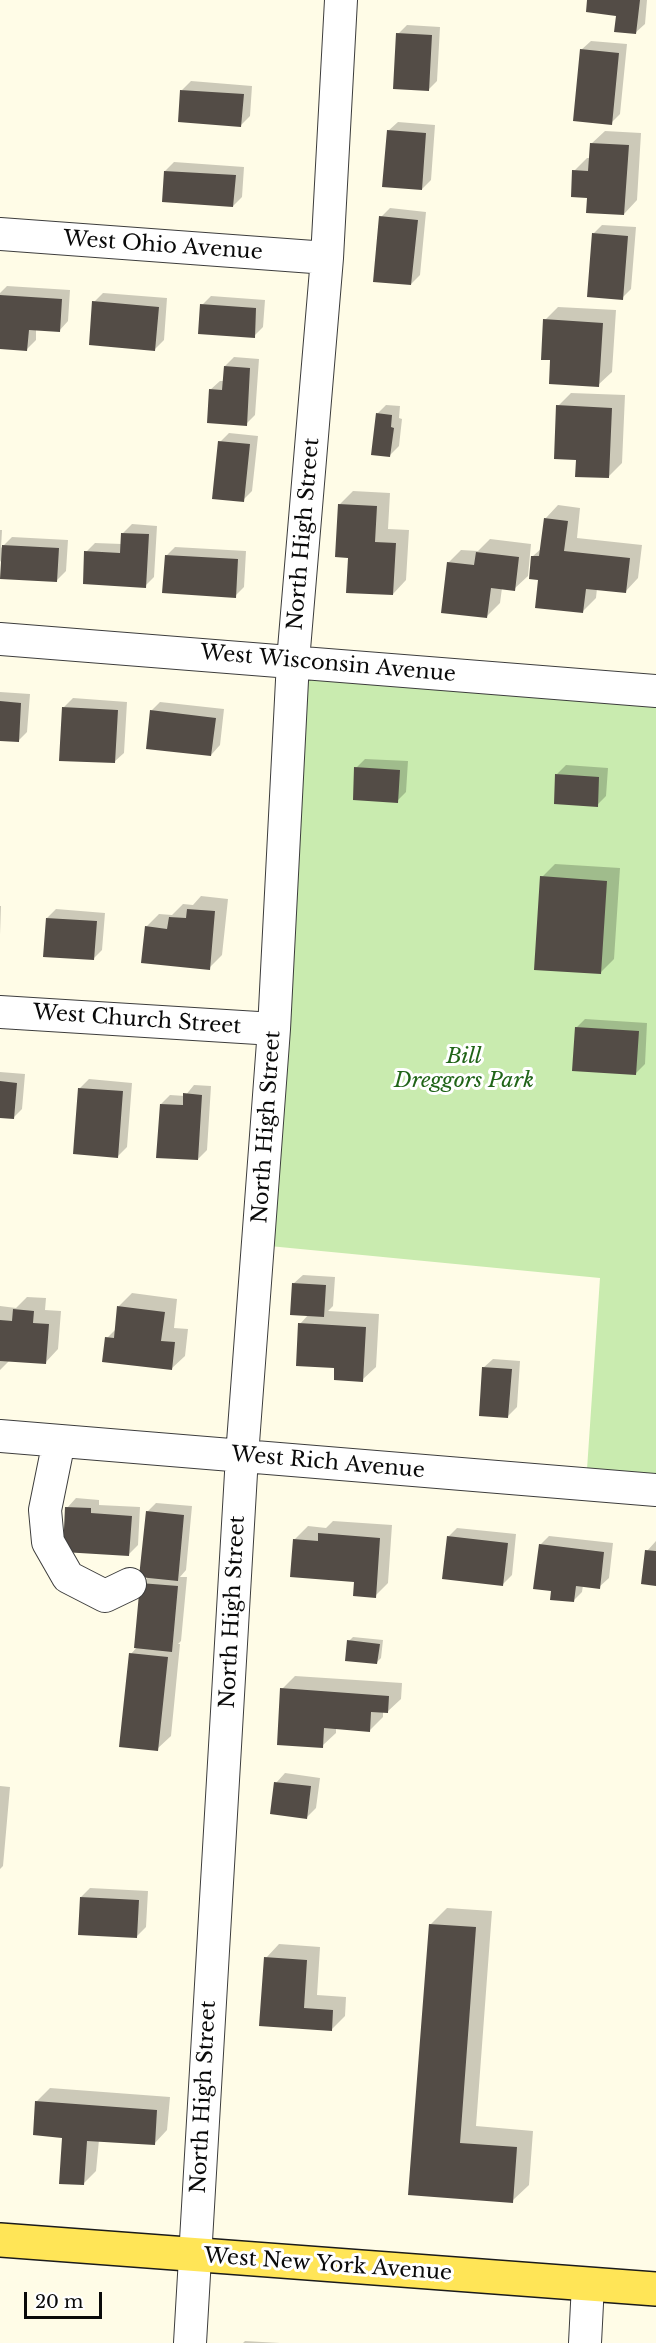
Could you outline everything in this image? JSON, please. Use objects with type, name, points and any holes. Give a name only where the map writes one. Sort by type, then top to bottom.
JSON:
[{"type":"main road","name":"West New York Avenue","points":[[0,2240],[656,2289]]},
{"type":"street","name":"North High Street","points":[[190,2343],[242,1456],[274,1029],[293,661],[327,258],[340,0]]},
{"type":"street","name":"West Ohio Avenue","points":[[0,234],[327,258]]},
{"type":"street","name":"West Wisconsin Avenue","points":[[0,639],[656,691]]},
{"type":"street","name":"West Church Street","points":[[0,1012],[274,1029]]},
{"type":"street","name":"West Rich Avenue","points":[[0,1436],[656,1490]]},
{"type":"street","points":[[59,1441],[45,1510],[48,1542],[68,1577],[105,1596],[130,1584]]},
{"type":"street","points":[[585,2343],[588,2284]]},
{"type":"green space","name":"Bill Dreggors Park","points":[[293,661],[656,691],[656,1490],[586,1484],[600,1278],[259,1245]]},
{"type":"building","points":[[587,0],[640,0],[636,34],[614,32],[616,16],[586,12]]},
{"type":"building","points":[[396,33],[432,35],[429,91],[393,89]]},
{"type":"building","points":[[580,49],[619,53],[612,125],[573,121]]},
{"type":"building","points":[[180,90],[244,94],[241,127],[178,122]]},
{"type":"building","points":[[387,130],[426,133],[422,190],[382,187]]},
{"type":"building","points":[[590,143],[629,145],[624,215],[586,213],[587,198],[571,197],[572,170],[588,171]]},
{"type":"building","points":[[164,171],[236,175],[233,207],[162,202]]},
{"type":"building","points":[[379,216],[418,220],[411,285],[373,282]]},
{"type":"building","points":[[592,233],[628,236],[623,300],[587,297]]},
{"type":"building","points":[[0,295],[62,299],[60,332],[29,330],[27,351],[0,349]]},
{"type":"building","points":[[92,301],[159,307],[155,351],[89,345]]},
{"type":"building","points":[[200,304],[256,308],[255,338],[198,334]]},
{"type":"building","points":[[543,319],[603,323],[599,387],[549,384],[550,360],[541,360]]},
{"type":"building","points":[[224,366],[250,368],[247,426],[207,423],[209,389],[222,390]]},
{"type":"building","points":[[556,405],[612,408],[609,478],[575,477],[576,460],[554,459]]},
{"type":"building","points":[[376,413],[392,415],[391,427],[394,428],[390,457],[371,455]]},
{"type":"building","points":[[218,441],[250,444],[244,502],[212,499]]},
{"type":"building","points":[[338,504],[377,506],[375,542],[396,543],[393,595],[346,593],[348,558],[335,557]]},
{"type":"building","points":[[544,518],[568,521],[564,551],[630,558],[626,593],[586,589],[583,613],[535,608],[538,580],[529,579],[531,556],[539,556]]},
{"type":"building","points":[[121,533],[149,534],[146,588],[83,584],[84,551],[120,553]]},
{"type":"building","points":[[2,545],[59,548],[57,582],[0,579]]},
{"type":"building","points":[[476,552],[519,557],[515,591],[491,588],[487,618],[441,613],[447,562],[474,565]]},
{"type":"building","points":[[165,555],[238,559],[236,598],[162,593]]},
{"type":"building","points":[[0,701],[21,703],[19,742],[0,741]]},
{"type":"building","points":[[62,707],[118,710],[115,763],[59,761]]},
{"type":"building","points":[[150,710],[216,718],[211,756],[146,749]]},
{"type":"building","points":[[354,767],[400,770],[398,803],[353,800]]},
{"type":"building","points":[[555,774],[599,777],[598,807],[554,804]]},
{"type":"building","points":[[540,876],[607,881],[601,974],[534,970]]},
{"type":"building","points":[[187,909],[215,911],[210,970],[141,963],[145,926],[167,929],[169,917],[186,918]]},
{"type":"building","points":[[46,918],[97,921],[94,960],[43,957]]},
{"type":"building","points":[[575,1027],[639,1031],[636,1075],[572,1071]]},
{"type":"building","points":[[0,1081],[17,1083],[14,1119],[0,1118]]},
{"type":"building","points":[[78,1088],[123,1091],[118,1158],[73,1154]]},
{"type":"building","points":[[183,1093],[202,1095],[198,1160],[156,1158],[160,1104],[183,1105]]},
{"type":"building","points":[[292,1283],[326,1285],[324,1317],[290,1315]]},
{"type":"building","points":[[117,1306],[165,1312],[161,1341],[175,1342],[172,1370],[102,1362],[105,1337],[114,1338]]},
{"type":"building","points":[[13,1309],[34,1311],[33,1323],[49,1324],[46,1364],[0,1361],[0,1320],[12,1321]]},
{"type":"building","points":[[298,1323],[366,1327],[363,1382],[334,1380],[334,1368],[296,1366]]},
{"type":"building","points":[[482,1367],[512,1369],[508,1418],[479,1416]]},
{"type":"building","points":[[65,1507],[91,1508],[91,1513],[132,1516],[129,1556],[63,1552]]},
{"type":"building","points":[[146,1511],[184,1515],[178,1581],[139,1577]]},
{"type":"building","points":[[318,1533],[380,1538],[376,1598],[353,1596],[354,1582],[290,1577],[293,1539],[318,1541]]},
{"type":"building","points":[[447,1536],[508,1543],[503,1586],[442,1579]]},
{"type":"building","points":[[539,1544],[604,1552],[600,1589],[576,1586],[574,1602],[550,1600],[551,1591],[533,1589]]},
{"type":"building","points":[[645,1550],[656,1551],[656,1586],[641,1584]]},
{"type":"building","points":[[140,1583],[178,1586],[172,1652],[134,1648]]},
{"type":"building","points":[[347,1640],[380,1644],[377,1664],[345,1661]]},
{"type":"building","points":[[129,1653],[168,1657],[158,1751],[119,1747]]},
{"type":"building","points":[[280,1688],[389,1696],[388,1713],[371,1712],[370,1732],[324,1728],[323,1748],[277,1745]]},
{"type":"building","points":[[274,1782],[311,1786],[307,1819],[270,1814]]},
{"type":"building","points":[[80,1897],[139,1900],[137,1938],[78,1935]]},
{"type":"building","points":[[429,1924],[476,1927],[460,2143],[517,2147],[513,2203],[408,2195]]},
{"type":"building","points":[[264,1957],[307,1960],[304,2008],[333,2010],[332,2031],[259,2026]]},
{"type":"building","points":[[35,2101],[157,2110],[155,2145],[87,2141],[84,2185],[59,2184],[62,2138],[33,2135]]}]
